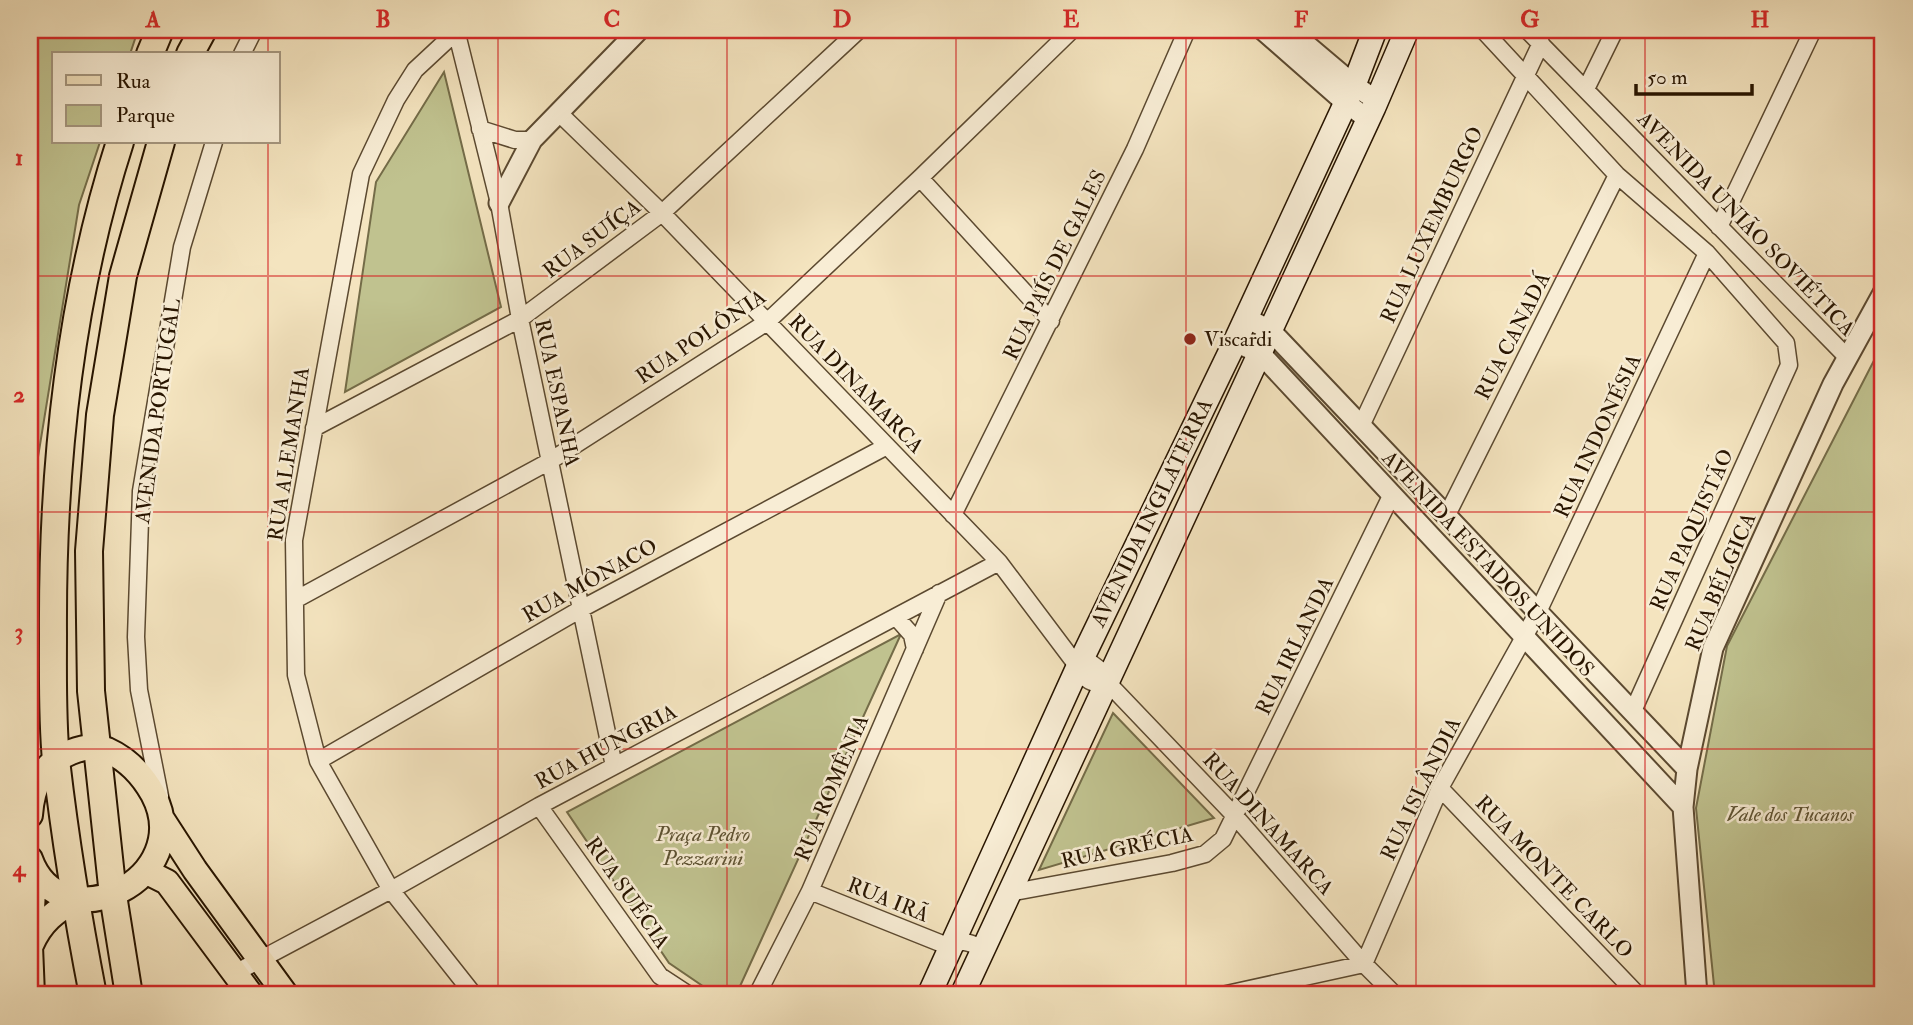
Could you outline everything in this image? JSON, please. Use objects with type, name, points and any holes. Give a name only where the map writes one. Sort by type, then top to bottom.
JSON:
[{"type":"highway","points":[[151,52],[160,30]]},
{"type":"highway","points":[[191,52],[203,30]]},
{"type":"highway","points":[[93,995],[56,759],[53,549],[66,383],[86,272],[119,144]]},
{"type":"highway","points":[[129,995],[113,895],[97,747],[92,691],[89,551],[100,415],[123,276],[160,144]]},
{"type":"main road","name":"AVENIDA INGLATERRA","points":[[929,995],[1078,667],[1235,342],[1350,94],[1375,30]]},
{"type":"main road","name":"AVENIDA INGLATERRA","points":[[962,995],[1373,110],[1407,30]]},
{"type":"main road","points":[[30,814],[35,785],[46,768],[56,759],[82,748],[97,747],[134,768],[146,782],[161,814],[162,836],[146,872],[132,885],[113,895],[76,900],[62,908],[39,928],[30,946]]},
{"type":"main road","name":"AVENIDA PORTUGAL","points":[[161,814],[195,870],[286,995]]},
{"type":"main road","points":[[32,866],[47,885],[76,900]]},
{"type":"main road","points":[[32,866],[32,995]]},
{"type":"main road","points":[[146,872],[167,882],[251,995]]},
{"type":"street","points":[[243,52],[254,30]]},
{"type":"street","points":[[499,202],[532,140],[638,30]]},
{"type":"street","name":"RUA SUÍÇA","points":[[314,428],[520,319],[662,213],[859,30]]},
{"type":"street","name":"RUA POLÔNIA","points":[[295,600],[550,461],[767,322],[1072,30]]},
{"type":"street","name":"RUA PAÍS DE GALES","points":[[953,515],[1135,149],[1187,30]]},
{"type":"street","points":[[1263,30],[1373,110]]},
{"type":"street","points":[[1289,30],[1350,94]]},
{"type":"street","points":[[1483,30],[1618,175],[1707,253]]},
{"type":"street","name":"AVENIDA UNIÃO SOVIÉTICA","points":[[1527,30],[1847,357]]},
{"type":"street","points":[[1586,89],[1615,30]]},
{"type":"street","points":[[1719,227],[1813,30]]},
{"type":"street","name":"RUA ESPANHA","points":[[457,31],[499,202],[520,319],[614,766]]},
{"type":"street","name":"RUA ALEMANHA","points":[[457,31],[415,70],[396,100],[361,174],[294,540],[296,675],[318,761],[391,890],[474,995]]},
{"type":"street","name":"RUA LUXEMBURGO","points":[[1361,426],[1541,43]]},
{"type":"street","name":"RUA DINAMARCA","points":[[559,113],[662,213],[999,562],[1083,676],[1097,684],[1107,682],[1235,816],[1364,964],[1395,995]]},
{"type":"street","points":[[480,129],[515,140],[532,140]]},
{"type":"street","name":"AVENIDA PORTUGAL","points":[[161,814],[160,792],[139,690],[137,650],[141,491],[182,247],[213,144]]},
{"type":"street","name":"RUA CANADÁ","points":[[1447,515],[1618,175]]},
{"type":"street","points":[[920,178],[1051,321]]},
{"type":"street","name":"RUA PAQUISTÃO","points":[[1633,711],[1789,365],[1786,343],[1707,253]]},
{"type":"street","name":"RUA INDONÉSIA","points":[[1524,637],[1707,253]]},
{"type":"street","name":"RUA BÉLGICA","points":[[1697,995],[1683,807],[1687,769],[1713,648],[1847,357],[1883,293]]},
{"type":"street","name":"AVENIDA ESTADOS UNIDOS","points":[[1246,318],[1270,330],[1687,769]]},
{"type":"street","points":[[1235,342],[1260,353]]},
{"type":"street","name":"AVENIDA ESTADOS UNIDOS","points":[[1260,353],[1683,807]]},
{"type":"street","name":"RUA MÔNACO","points":[[318,761],[580,609],[887,446]]},
{"type":"street","name":"RUA IRLANDA","points":[[1235,816],[1392,494]]},
{"type":"street","name":"RUA HUNGRIA","points":[[235,973],[391,890],[539,806],[999,562]]},
{"type":"street","name":"RUA ROMÊNIA","points":[[757,995],[810,891],[939,593]]},
{"type":"street","points":[[895,617],[912,635],[915,649]]},
{"type":"street","name":"RUA ISLÂNDIA","points":[[1364,964],[1440,788],[1524,637]]},
{"type":"street","name":"RUA MONTE CARLO","points":[[1440,788],[1638,995]]},
{"type":"street","name":"RUA SUÉCIA","points":[[539,806],[660,976],[689,995]]},
{"type":"street","name":"RUA GRÉCIA","points":[[1009,893],[1172,863],[1205,854],[1223,839],[1235,816]]},
{"type":"street","name":"RUA IRÃ","points":[[810,891],[950,947],[956,956],[980,958]]},
{"type":"street","points":[[1222,995],[1364,964]]},
{"type":"green space","points":[[30,30],[138,30],[131,52],[52,52],[52,144],[99,144],[79,205],[31,500],[30,719]]},
{"type":"green space","points":[[444,72],[501,307],[345,392],[376,182]]},
{"type":"green space","name":"Vale dos Tucanos","points":[[1883,343],[1883,995],[1715,995],[1696,808],[1727,646]]},
{"type":"green space","name":"Praça Pedro Pezzarini","points":[[901,634],[736,995],[716,995],[669,963],[567,812]]},
{"type":"green space","points":[[1113,713],[1214,818],[1039,870]]},
{"type":"place","name":"Viscardi","points":[[1190,339]]}]
